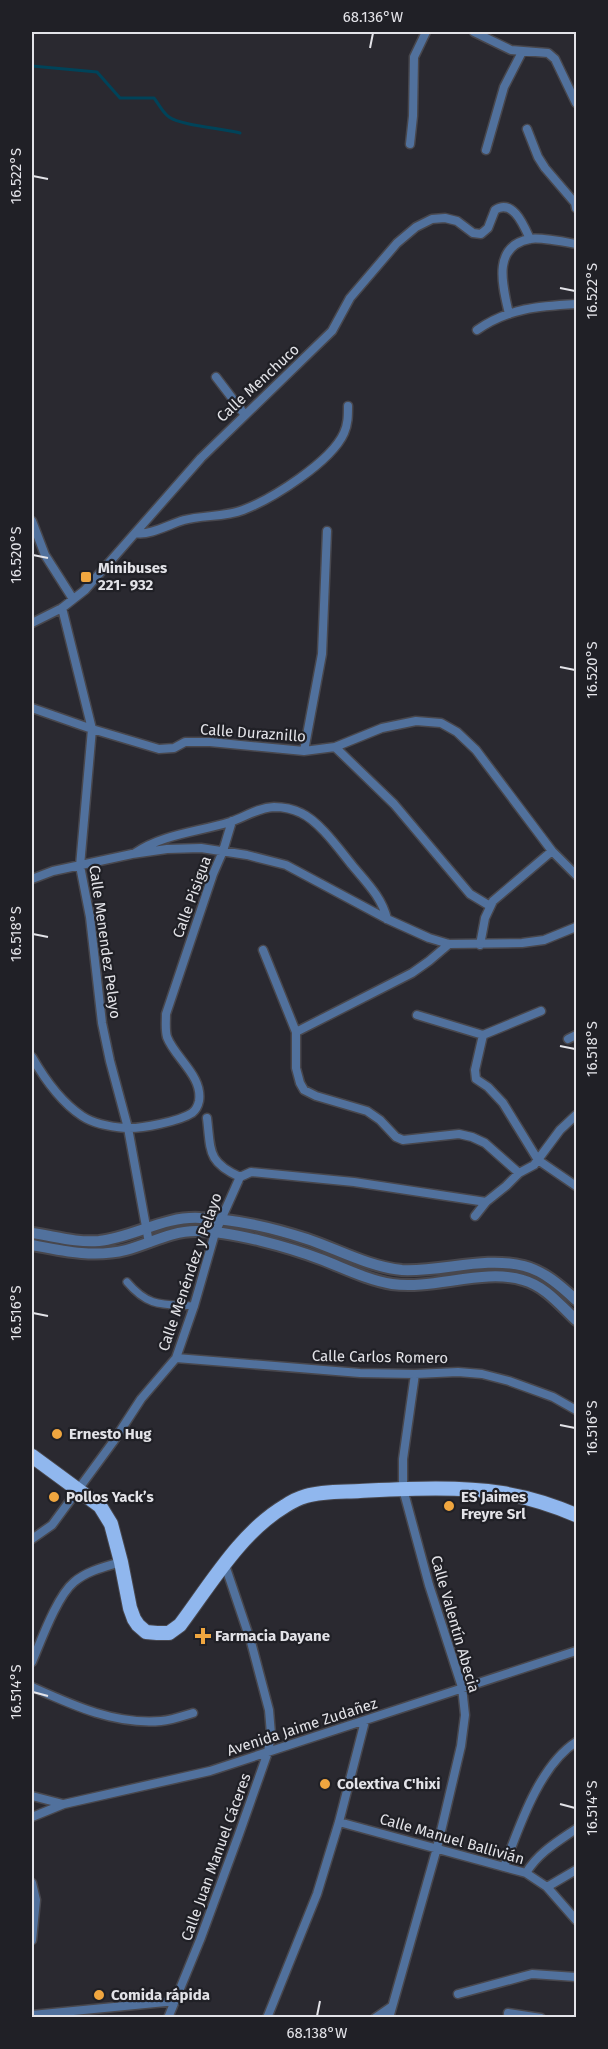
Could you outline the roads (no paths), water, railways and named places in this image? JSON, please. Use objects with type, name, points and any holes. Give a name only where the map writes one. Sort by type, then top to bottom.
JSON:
[{"type":"main road","points":[[32,1456],[100,1506],[111,1524],[121,1562],[129,1608],[134,1619],[146,1632],[168,1633],[180,1625],[244,1540],[264,1520],[286,1505],[305,1496],[321,1493],[403,1489],[476,1490],[503,1493],[542,1502],[576,1515]]},
{"type":"street","points":[[410,144],[414,57],[426,32]]},
{"type":"street","points":[[474,32],[511,50],[548,53],[555,59],[576,103]]},
{"type":"street","points":[[486,150],[504,87],[522,52]]},
{"type":"street","points":[[527,129],[538,157],[576,208]]},
{"type":"street","name":"Calle Menchuco","points":[[32,623],[62,608],[85,590],[201,458],[332,332],[350,298],[397,243],[417,227],[432,219],[445,218],[457,221],[473,232],[481,234],[488,228],[495,210],[502,207],[512,210],[521,220],[530,239]]},
{"type":"street","points":[[509,314],[501,270],[505,256],[512,247],[530,239],[576,244]]},
{"type":"street","points":[[477,330],[494,318],[539,306],[576,304]]},
{"type":"street","points":[[216,378],[245,415]]},
{"type":"street","points":[[136,533],[146,534],[186,519],[242,511],[276,494],[323,459],[335,447],[346,427],[348,406]]},
{"type":"street","points":[[32,521],[45,555],[73,599]]},
{"type":"street","points":[[304,751],[322,654],[327,531]]},
{"type":"street","name":"Calle Menendez Pelayo","points":[[62,608],[92,729],[80,866],[90,916],[102,1023],[128,1128],[149,1243]]},
{"type":"street","name":"Calle Duraznillo","points":[[32,708],[159,750],[174,748],[185,742],[210,742],[304,751],[335,747],[382,728],[416,721],[441,723],[457,732],[476,750],[552,851]]},
{"type":"street","points":[[335,747],[394,804],[470,894],[490,906]]},
{"type":"street","points":[[132,855],[150,843],[232,821],[254,811],[274,807],[302,813],[314,822],[373,891],[385,910],[387,919]]},
{"type":"street","name":"Calle Pisigua","points":[[128,1128],[191,1114],[198,1104],[199,1093],[194,1079],[166,1035],[166,1014],[213,874],[224,851],[232,821]]},
{"type":"street","points":[[32,879],[53,871],[132,855],[183,848],[224,851],[286,866],[387,919],[448,944],[522,943],[544,940],[576,927]]},
{"type":"street","points":[[480,945],[485,918],[490,906],[503,892],[552,851],[576,875]]},
{"type":"street","points":[[296,1032],[412,973],[448,944]]},
{"type":"street","points":[[263,950],[296,1032],[296,1068],[304,1090],[316,1096],[367,1111],[380,1119],[396,1137],[403,1140],[459,1134],[472,1137],[485,1143],[519,1173]]},
{"type":"street","points":[[417,1015],[483,1035],[541,1011]]},
{"type":"street","points":[[483,1035],[475,1070],[476,1079],[488,1087],[503,1103],[538,1160],[576,1186]]},
{"type":"street","points":[[32,1057],[55,1090],[81,1115],[103,1124],[128,1128]]},
{"type":"street","points":[[475,1216],[486,1202],[519,1173],[534,1165],[560,1130],[576,1115]]},
{"type":"street","points":[[207,1118],[212,1155],[225,1170],[240,1177],[251,1172],[342,1181],[486,1202]]},
{"type":"street","name":"Calle Menéndez y Pelayo","points":[[32,1539],[52,1525],[113,1442],[141,1399],[176,1359],[215,1233],[240,1177]]},
{"type":"street","points":[[32,1233],[80,1241],[99,1241],[185,1218],[220,1220],[306,1239],[381,1266],[401,1270],[498,1263],[525,1266],[541,1272],[576,1300]]},
{"type":"street","points":[[32,1245],[98,1255],[124,1251],[186,1232],[215,1233],[305,1253],[392,1284],[411,1285],[496,1277],[524,1280],[546,1291],[576,1320]]},
{"type":"street","points":[[127,1282],[142,1298],[153,1303],[194,1306]]},
{"type":"street","name":"Calle Carlos Romero","points":[[176,1359],[360,1373],[415,1374],[458,1371],[482,1374],[553,1397],[576,1410]]},
{"type":"street","name":"Calle Valentín Abecia","points":[[389,2018],[437,1848],[461,1746],[465,1715],[462,1687],[429,1586],[403,1489],[403,1460],[415,1374]]},
{"type":"street","points":[[32,1662],[64,1592],[74,1582],[94,1570],[121,1562]]},
{"type":"street","name":"Calle Juan Manuel Cáceres","points":[[168,2018],[200,1940],[268,1752],[272,1734],[269,1710],[251,1642],[225,1565]]},
{"type":"street","name":"Avenida Jaime Zudañez","points":[[32,1796],[64,1804],[210,1771],[576,1651]]},
{"type":"street","points":[[32,1687],[86,1710],[114,1717],[142,1721],[163,1720],[193,1713]]},
{"type":"street","points":[[267,2018],[317,1894],[339,1822],[365,1721]]},
{"type":"street","points":[[504,1867],[539,1786],[554,1763],[565,1750],[576,1742]]},
{"type":"street","points":[[32,1817],[64,1804]]},
{"type":"street","name":"Calle Manuel Ballivián","points":[[339,1822],[526,1873],[546,1887],[576,1920]]},
{"type":"street","points":[[526,1873],[542,1853],[576,1829]]},
{"type":"street","points":[[546,1887],[576,1870]]},
{"type":"street","points":[[32,1883],[36,1900],[32,1940]]},
{"type":"street","points":[[458,1994],[532,1974],[576,1977]]},
{"type":"street","points":[[32,2015],[176,2001]]},
{"type":"street","points":[[375,2018],[391,2007]]},
{"type":"street","points":[[508,2013],[542,2018]]},
{"type":"waterway","points":[[32,66],[97,72],[120,98],[154,98],[165,113],[175,120],[240,133]]},
{"type":"place","name":"Minibuses 221- 932","points":[[86,577]]},
{"type":"place","name":"Ernesto Hug","points":[[57,1434]]},
{"type":"place","name":"Pollos Yack’s","points":[[54,1497]]},
{"type":"place","name":"ES Jaimes Freyre Srl","points":[[449,1506]]},
{"type":"place","name":"Farmacia Dayane","points":[[203,1636]]},
{"type":"place","name":"Colextiva C'hixi","points":[[325,1784]]},
{"type":"place","name":"Comida rápida","points":[[99,1995]]}]
